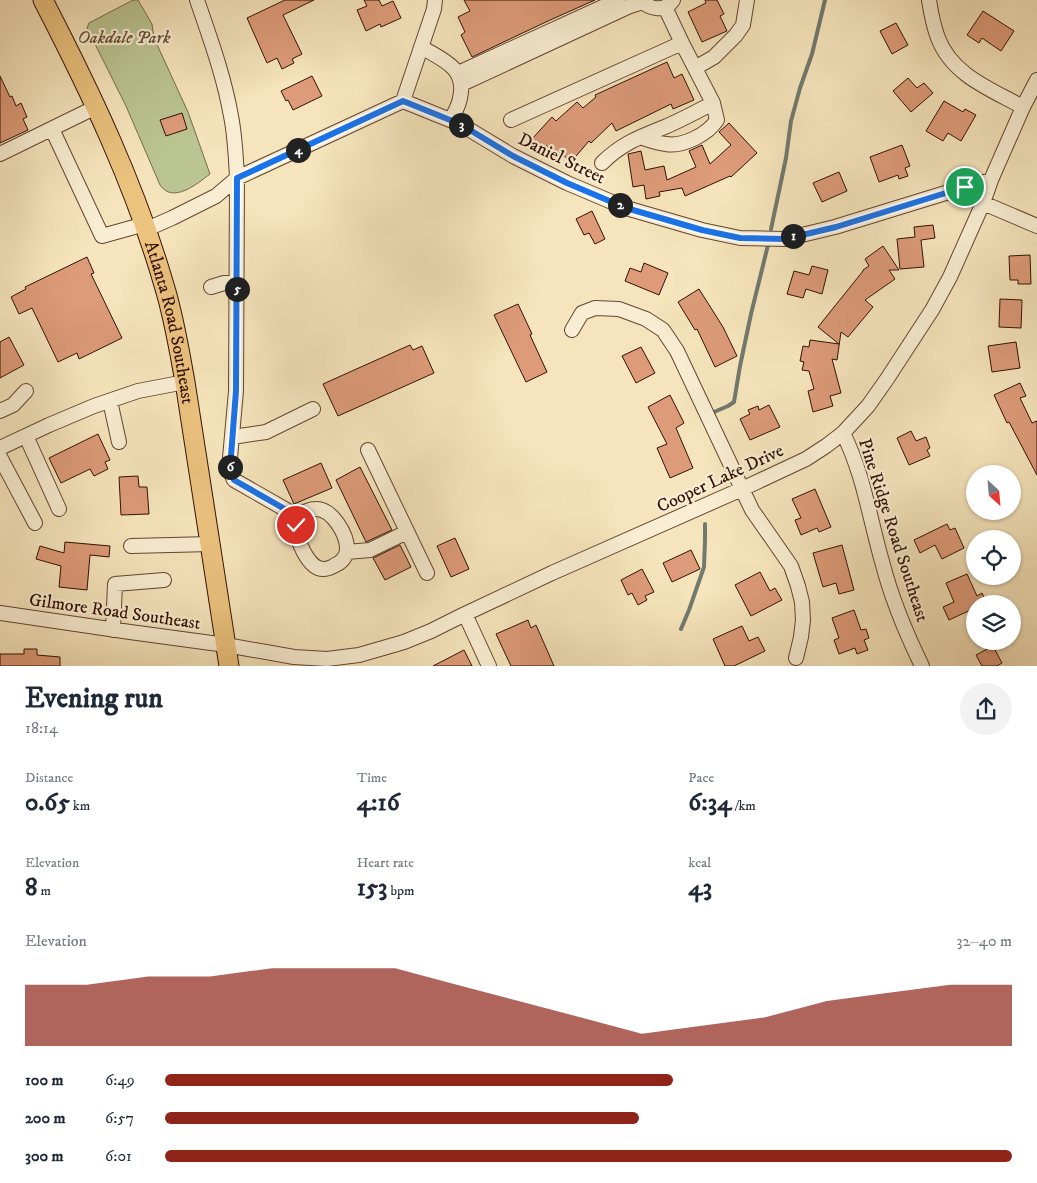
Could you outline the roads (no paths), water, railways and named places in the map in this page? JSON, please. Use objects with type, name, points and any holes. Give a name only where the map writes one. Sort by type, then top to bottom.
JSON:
[{"type":"main road","name":"Atlanta Road Southeast","points":[[43,0],[118,155],[146,226],[165,286],[185,382],[229,666]]},
{"type":"street","points":[[197,0],[217,58],[231,115],[237,178],[236,391],[230,469],[234,480],[297,516]]},
{"type":"street","points":[[52,129],[102,236],[172,218],[216,196],[237,178],[403,101],[434,9],[435,0]]},
{"type":"street","points":[[460,78],[618,0]]},
{"type":"street","points":[[695,68],[714,57],[743,25],[747,0]]},
{"type":"street","points":[[929,0],[939,40],[946,53],[958,68],[970,79],[1023,107]]},
{"type":"street","points":[[460,78],[642,1],[657,9],[669,4],[682,43],[713,102],[717,120],[712,128],[676,145],[667,145],[640,137]]},
{"type":"street","points":[[511,120],[682,43]]},
{"type":"street","points":[[421,47],[444,61],[460,78],[460,100],[451,120]]},
{"type":"street","name":"Cooper Lake Drive","points":[[226,644],[294,657],[327,659],[359,655],[381,649],[431,631],[561,569],[742,489],[806,459],[826,446],[843,433],[868,406],[932,310],[950,277],[1023,107],[1037,80]]},
{"type":"street","name":"Daniel Street","points":[[403,101],[460,124],[513,156],[559,179],[626,208],[702,230],[740,238],[785,239],[836,227],[991,180]]},
{"type":"street","points":[[602,163],[612,152],[628,143],[688,116],[713,102]]},
{"type":"street","points":[[0,154],[96,107]]},
{"type":"street","points":[[983,203],[1037,226]]},
{"type":"street","points":[[211,287],[237,282]]},
{"type":"street","points":[[572,330],[582,313],[595,308],[619,309],[646,319],[663,330],[678,351],[752,510],[791,566],[802,602],[803,620],[796,658]]},
{"type":"street","points":[[0,448],[110,400],[138,391],[185,382]]},
{"type":"street","points":[[0,411],[13,404],[26,391]]},
{"type":"street","points":[[110,400],[118,442]]},
{"type":"street","points":[[232,437],[266,432],[313,409]]},
{"type":"street","name":"Pine Ridge Road Southeast","points":[[843,433],[852,450],[861,478],[878,549],[892,595],[922,666]]},
{"type":"street","points":[[26,436],[59,509]]},
{"type":"street","points":[[368,450],[427,573]]},
{"type":"street","points":[[0,457],[35,523]]},
{"type":"street","points":[[317,508],[329,513],[338,523],[347,552],[337,565],[324,569],[314,566],[306,556],[298,538],[297,516],[317,508]]},
{"type":"street","points":[[347,552],[370,550],[407,532]]},
{"type":"street","points":[[131,546],[211,544]]},
{"type":"street","points":[[113,630],[116,584],[164,580]]},
{"type":"street","name":"Gilmore Road Southeast","points":[[0,613],[226,644]]},
{"type":"street","points":[[464,614],[489,666]]},
{"type":"waterway","points":[[771,229],[786,158],[791,121],[812,54],[825,0]]},
{"type":"waterway","points":[[714,412],[734,402],[751,314],[768,245]]},
{"type":"waterway","points":[[681,629],[704,567],[705,524]]},
{"type":"park label","name":"Oakdale Park","points":[[124,37]]}]
